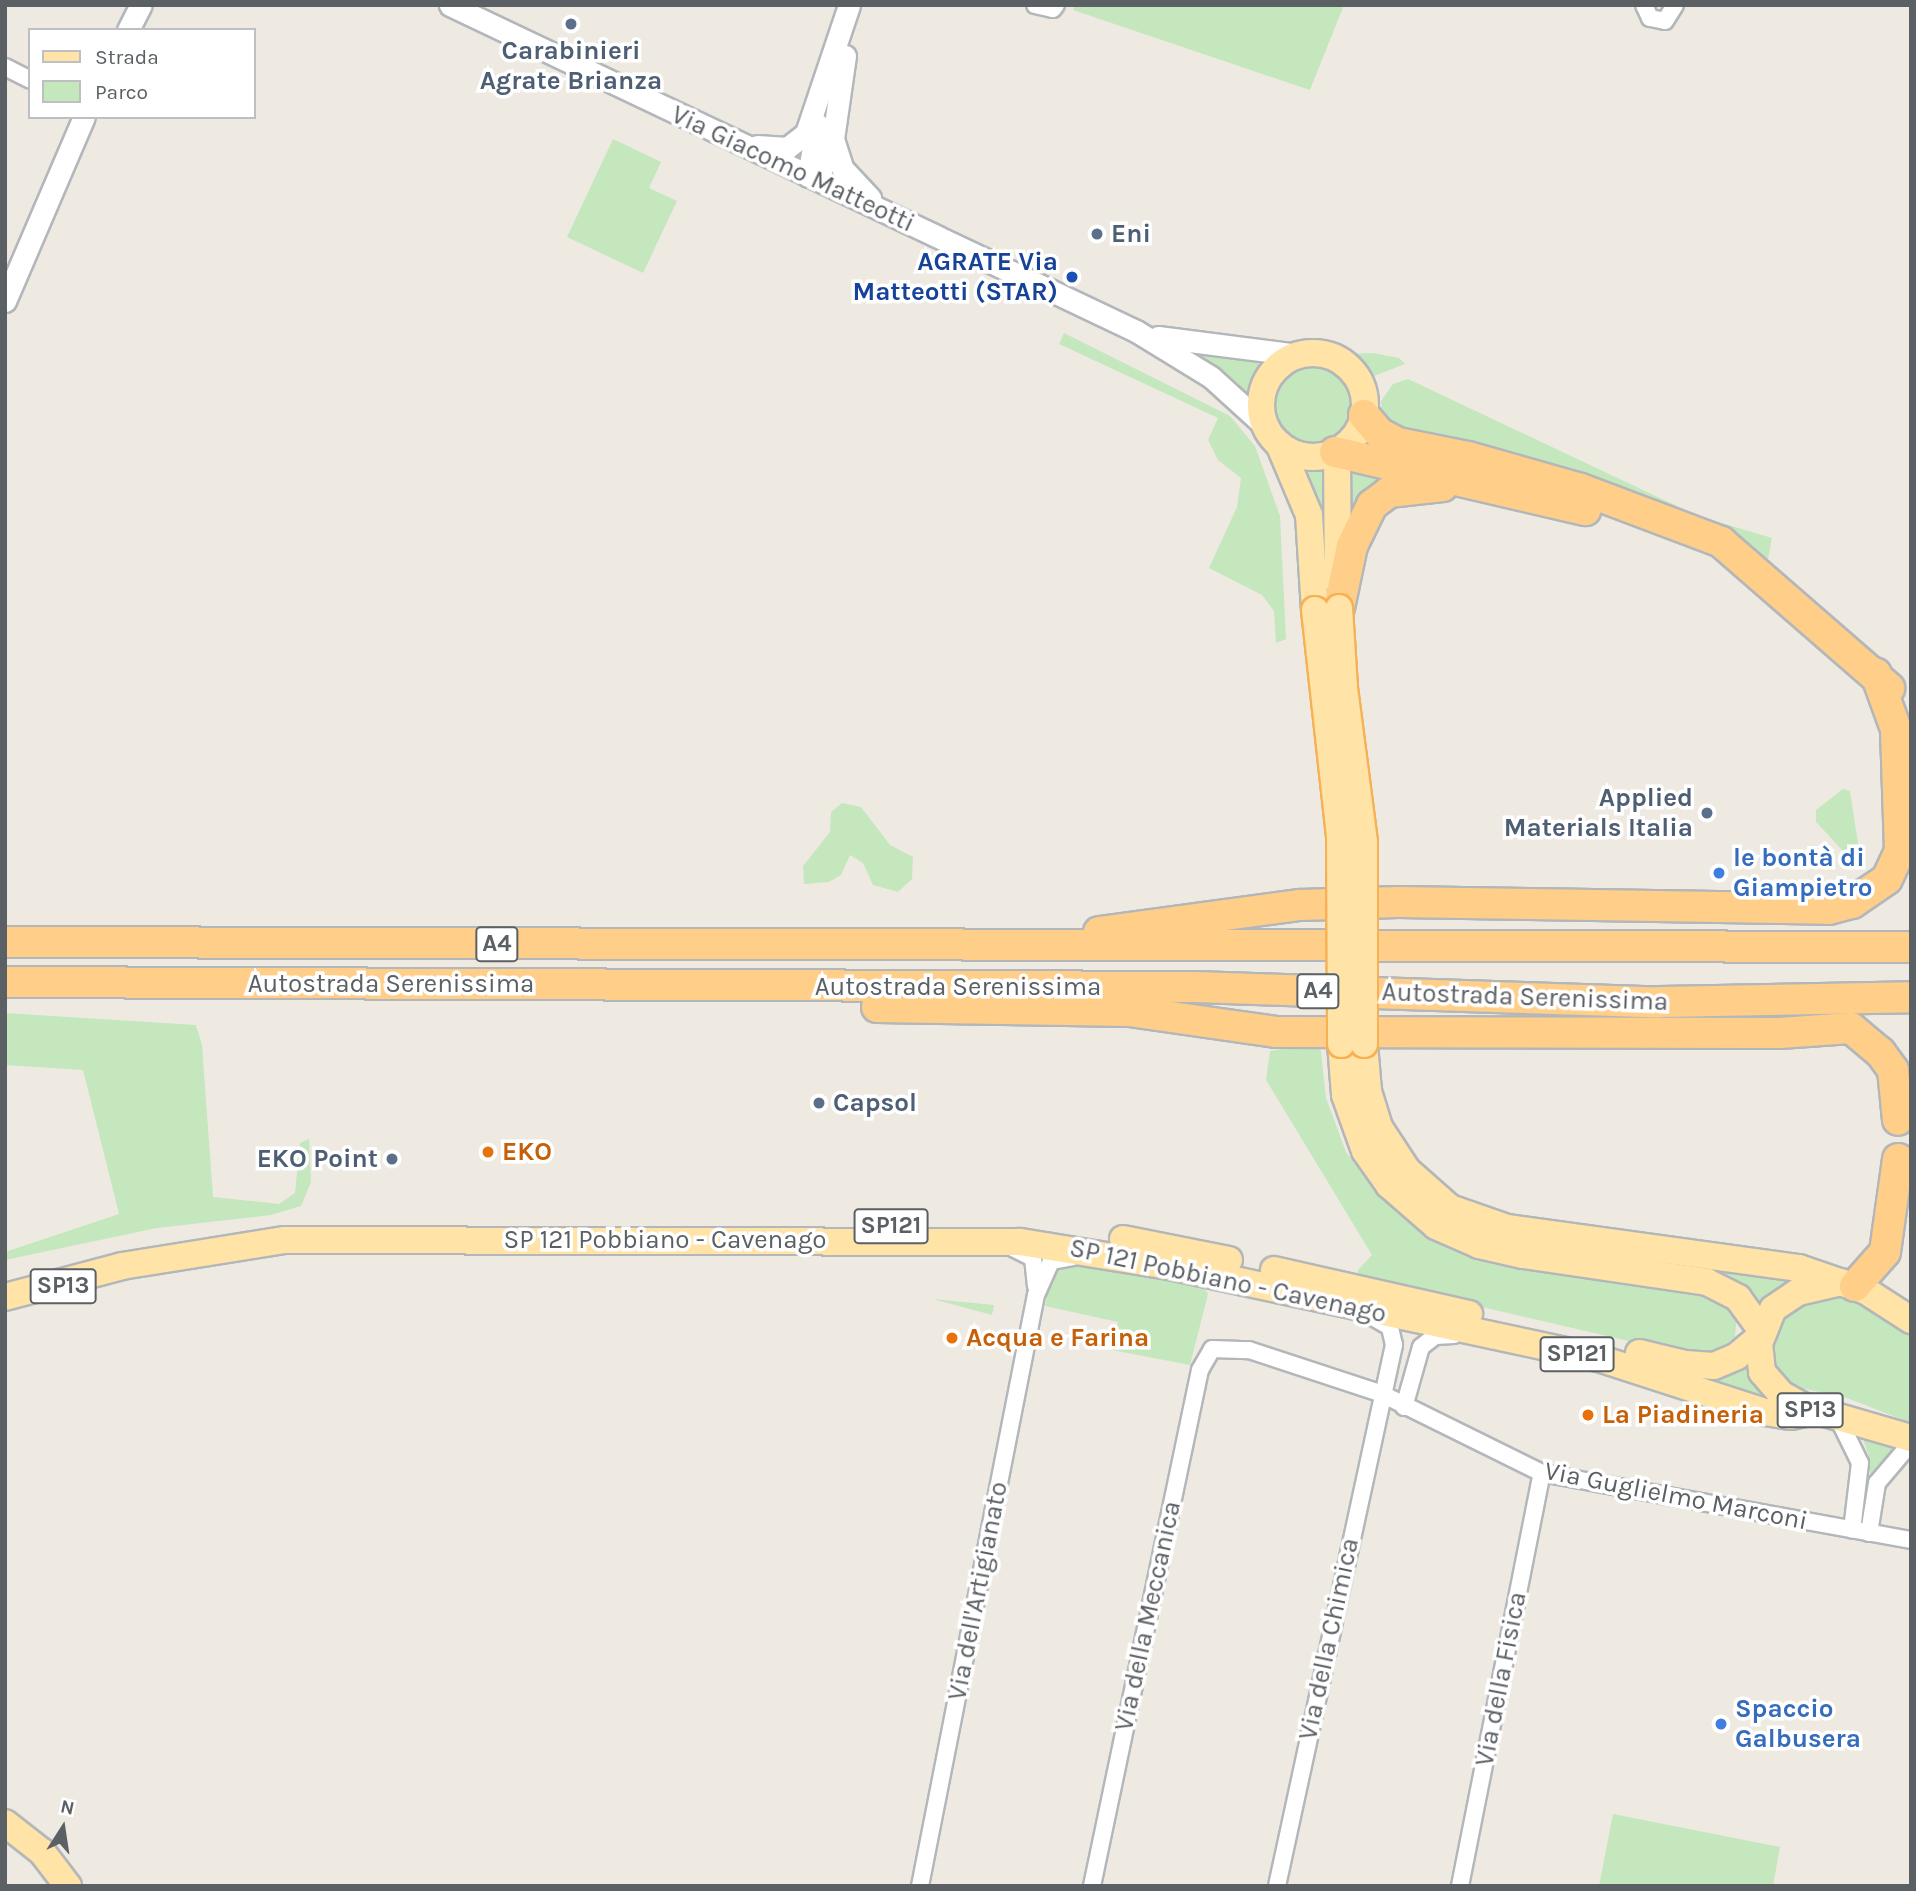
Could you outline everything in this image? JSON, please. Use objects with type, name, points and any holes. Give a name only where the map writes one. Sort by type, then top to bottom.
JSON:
[{"type":"highway","points":[[1364,415],[1371,426],[1393,441],[1510,468],[1705,534],[1768,580],[1876,674],[1907,710]]},
{"type":"highway","points":[[1336,452],[1705,534]]},
{"type":"highway","points":[[1327,609],[1359,526],[1380,498],[1423,486],[1489,488]]},
{"type":"highway","points":[[989,947],[1300,905],[1842,906],[1887,879],[1900,851],[1899,750],[1892,711],[1876,674]]},
{"type":"highway","name":"Autostrada Serenissima","points":[[5,942],[989,947],[1911,947]]},
{"type":"highway","name":"Autostrada Serenissima","points":[[5,982],[1195,987],[1659,1002],[1911,998]]},
{"type":"highway","points":[[725,987],[833,1006],[1129,1012],[1276,1032],[1780,1033],[1851,1028],[1880,1052],[1893,1070],[1898,1121]]},
{"type":"highway","points":[[1848,1284],[1885,1252],[1898,1158]]},
{"type":"main road","points":[[1272,435],[1301,455],[1336,452],[1354,436],[1364,415],[1363,391],[1349,367],[1321,353],[1298,355],[1278,366],[1265,383],[1261,405],[1272,435],[1309,515],[1327,609],[1364,853],[1352,1044],[1345,1095],[1365,1151],[1395,1192],[1436,1226],[1479,1245],[1523,1255],[1707,1282],[1738,1298],[1760,1334]]},
{"type":"main road","points":[[1327,609],[1336,452]]},
{"type":"main road","points":[[1352,1044],[1387,1142],[1423,1187],[1464,1215],[1507,1228],[1784,1264],[1848,1284],[1911,1321]]},
{"type":"main road","name":"SP 121 Pobbiano - Cavenago","points":[[5,1282],[191,1238],[300,1226],[1013,1226],[1177,1249],[1705,1367],[1730,1360],[1760,1334],[1773,1309],[1789,1296],[1848,1284]]},
{"type":"main road","name":"SP 121 Pobbiano - Cavenago","points":[[5,1297],[122,1266],[222,1247],[307,1240],[958,1241],[1055,1245],[1174,1267],[1335,1303],[1402,1329],[1501,1338],[1624,1365],[1765,1412],[1791,1416],[1825,1414]]},
{"type":"main road","name":"SP13","points":[[5,1309],[122,1266]]},
{"type":"main road","points":[[1402,1329],[1432,1313],[1539,1335],[1557,1334]]},
{"type":"main road","name":"SP13","points":[[1760,1334],[1758,1359],[1765,1377],[1788,1399],[1825,1414],[1911,1441]]},
{"type":"main road","points":[[5,1823],[42,1852],[66,1886]]},
{"type":"main road","points":[[5,1838],[66,1886]]},
{"type":"street","points":[[129,28],[141,5]]},
{"type":"street","name":"Via Giacomo Matteotti","points":[[450,5],[1136,331],[1211,377],[1272,435]]},
{"type":"street","points":[[850,5],[833,139],[824,166],[808,176],[807,158],[850,5]]},
{"type":"street","points":[[1035,5],[1053,9],[1056,5]]},
{"type":"street","points":[[1644,5],[1644,12],[1658,21],[1665,21],[1675,5]]},
{"type":"street","points":[[5,67],[28,79]]},
{"type":"street","points":[[733,140],[777,150],[794,145],[806,133],[826,84]]},
{"type":"street","points":[[5,301],[83,119]]},
{"type":"street","points":[[833,139],[849,178],[897,218]]},
{"type":"street","name":"Via Giacomo Matteotti","points":[[1136,331],[1257,353],[1298,355]]},
{"type":"street","name":"Via dell'Artigianato","points":[[958,1241],[1029,1254],[1036,1271],[1036,1296]]},
{"type":"street","name":"Via dell'Artigianato","points":[[919,1886],[1036,1296],[1047,1265],[1063,1257],[1174,1267]]},
{"type":"street","name":"Via della Chimica","points":[[1277,1886],[1380,1393],[1402,1329]]},
{"type":"street","points":[[1404,1407],[1419,1351],[1432,1338],[1447,1334],[1501,1338]]},
{"type":"street","name":"Via Guglielmo Marconi","points":[[1212,1349],[1249,1350],[1380,1393],[1542,1473],[1911,1540]]},
{"type":"street","name":"Via della Meccanica","points":[[1093,1886],[1199,1370],[1212,1349]]},
{"type":"street","points":[[1825,1414],[1860,1463],[1852,1530]]},
{"type":"street","points":[[1869,1533],[1877,1483],[1911,1441]]},
{"type":"street","name":"Via della Fisica","points":[[1460,1886],[1542,1473]]},
{"type":"green space","points":[[1075,5],[1344,5],[1310,90],[1073,10]]},
{"type":"green space","points":[[613,139],[661,162],[649,188],[677,201],[643,273],[567,237]]},
{"type":"green space","points":[[1064,333],[1230,416],[1255,446],[1280,516],[1286,639],[1276,643],[1274,611],[1262,595],[1209,568],[1237,507],[1241,478],[1218,460],[1208,440],[1218,418],[1059,344]]},
{"type":"green space","points":[[1193,351],[1256,362],[1262,366],[1248,394]]},
{"type":"green space","points":[[1373,353],[1399,358],[1405,364],[1369,378],[1349,354]]},
{"type":"green space","points":[[1311,365],[1323,367],[1344,381],[1351,405],[1344,429],[1324,443],[1311,445],[1297,443],[1277,425],[1272,398],[1285,375]]},
{"type":"green space","points":[[1408,379],[1698,516],[1772,538],[1768,559],[1736,536],[1593,479],[1511,453],[1396,430],[1382,415],[1381,401],[1393,384]]},
{"type":"green space","points":[[1343,464],[1410,476],[1350,517]]},
{"type":"green space","points":[[1301,466],[1329,466],[1329,539],[1313,488]]},
{"type":"green space","points":[[1843,789],[1850,791],[1859,850],[1854,863],[1853,854],[1843,851],[1816,822],[1816,810]]},
{"type":"green space","points":[[842,803],[861,807],[890,845],[913,857],[912,879],[898,892],[873,885],[863,863],[850,855],[841,875],[829,882],[804,884],[803,866],[830,832],[831,812]]},
{"type":"green space","points":[[5,1013],[196,1025],[202,1045],[213,1197],[279,1204],[295,1193],[300,1143],[309,1139],[311,1182],[301,1206],[271,1215],[157,1228],[5,1260],[5,1252],[119,1214],[83,1070],[5,1065]]},
{"type":"green space","points":[[1320,1043],[1326,1098],[1346,1152],[1375,1192],[1412,1225],[1455,1251],[1496,1265],[1712,1294],[1737,1314],[1735,1337],[1718,1350],[1676,1352],[1357,1278],[1358,1270],[1372,1255],[1266,1080],[1270,1051]]},
{"type":"green space","points":[[1070,1263],[1203,1287],[1208,1294],[1190,1365],[1112,1350],[1118,1322],[1045,1306],[1052,1270]]},
{"type":"green space","points":[[1726,1265],[1800,1276],[1762,1310],[1748,1287],[1725,1273]]},
{"type":"green space","points":[[1847,1293],[1911,1330],[1911,1423],[1847,1398],[1792,1386],[1778,1375],[1770,1358],[1776,1322],[1791,1307]]},
{"type":"green space","points":[[933,1299],[994,1305],[992,1315]]},
{"type":"green space","points":[[1749,1357],[1781,1403],[1741,1393],[1695,1375]]},
{"type":"green space","points":[[1863,1439],[1897,1449],[1870,1474],[1869,1456]]},
{"type":"green space","points":[[1613,1814],[1780,1847],[1773,1886],[1599,1886]]},
{"type":"place","name":"Carabinieri Agrate Brianza","points":[[571,24]]},
{"type":"place","name":"Eni","points":[[1097,234]]},
{"type":"place","name":"AGRATE Via Matteotti (STAR)","points":[[1072,277]]},
{"type":"place","name":"Applied Materials Italia","points":[[1707,813]]},
{"type":"place","name":"le bontà di Giampietro","points":[[1719,873]]},
{"type":"place","name":"Capsol","points":[[819,1103]]},
{"type":"place","name":"EKO","points":[[488,1152]]},
{"type":"place","name":"EKO Point","points":[[392,1159]]},
{"type":"place","name":"Acqua e Farina","points":[[952,1338]]},
{"type":"place","name":"La Piadineria","points":[[1588,1415]]},
{"type":"place","name":"Spaccio Galbusera","points":[[1721,1724]]}]
